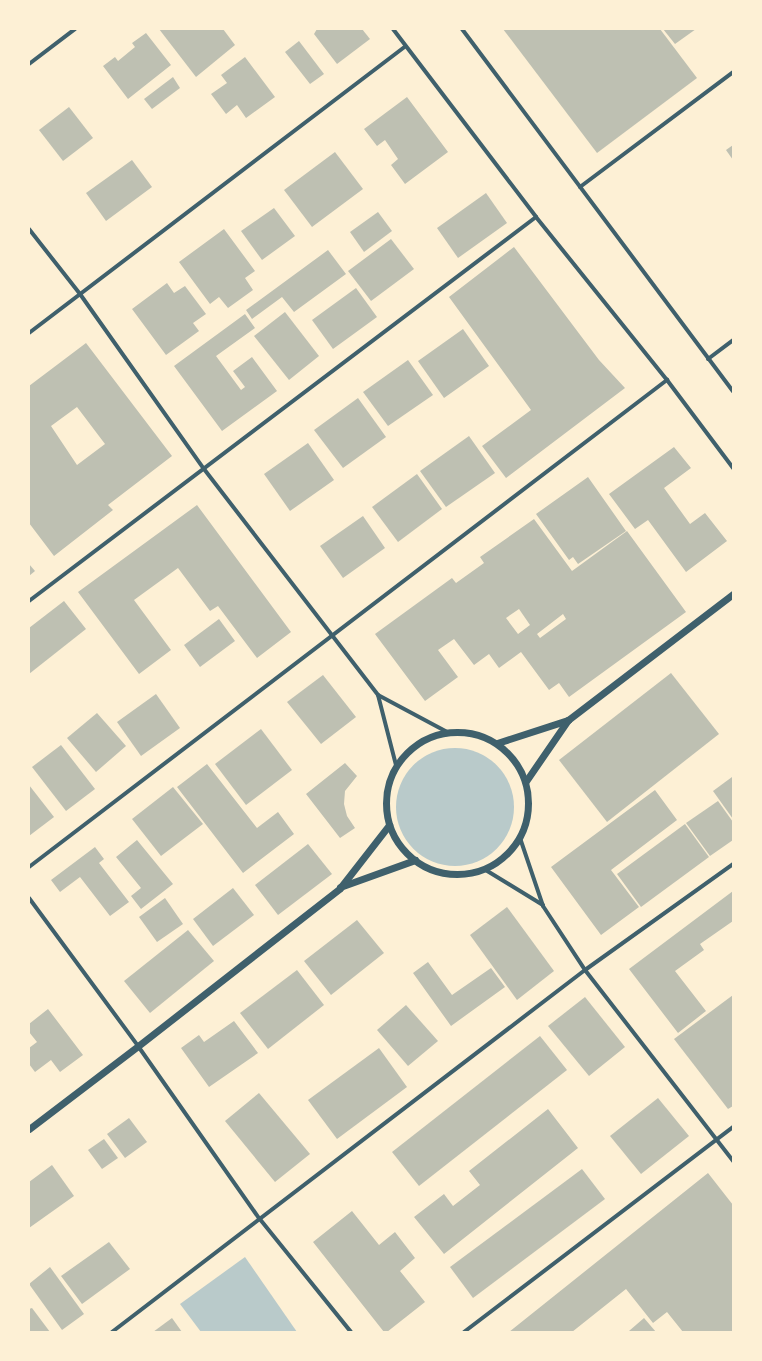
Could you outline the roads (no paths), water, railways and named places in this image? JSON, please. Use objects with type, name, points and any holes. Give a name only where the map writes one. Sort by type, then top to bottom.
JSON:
[{"type":"street","points":[[29,64],[75,29]]},
{"type":"street","points":[[393,29],[536,217],[667,380],[733,468]]},
{"type":"street","points":[[462,29],[733,391]]},
{"type":"street","points":[[29,333],[405,46]]},
{"type":"street","points":[[580,187],[733,72]]},
{"type":"street","points":[[29,601],[536,217]]},
{"type":"street","points":[[29,229],[80,294],[204,469],[378,695],[396,765]]},
{"type":"street","points":[[708,359],[733,340]]},
{"type":"street","points":[[29,867],[334,636],[667,380]]},
{"type":"street","points":[[526,781],[568,720],[733,594]]},
{"type":"street","points":[[378,695],[447,732]]},
{"type":"street","points":[[497,743],[568,720]]},
{"type":"street","points":[[464,731],[481,735],[497,743],[512,756],[526,781],[529,810],[520,838],[502,859],[484,869],[448,874],[431,869],[416,860],[397,842],[389,825],[385,804],[388,784],[396,765],[406,752],[425,739],[447,732],[464,731]]},
{"type":"street","points":[[29,1128],[138,1046],[340,888],[389,825]]},
{"type":"street","points":[[520,838],[543,906],[585,970],[733,1161]]},
{"type":"street","points":[[340,888],[416,860]]},
{"type":"street","points":[[112,1332],[585,970],[733,864]]},
{"type":"street","points":[[484,869],[543,906]]},
{"type":"street","points":[[29,898],[138,1046],[259,1218],[351,1332]]},
{"type":"street","points":[[464,1332],[733,1127]]}]
